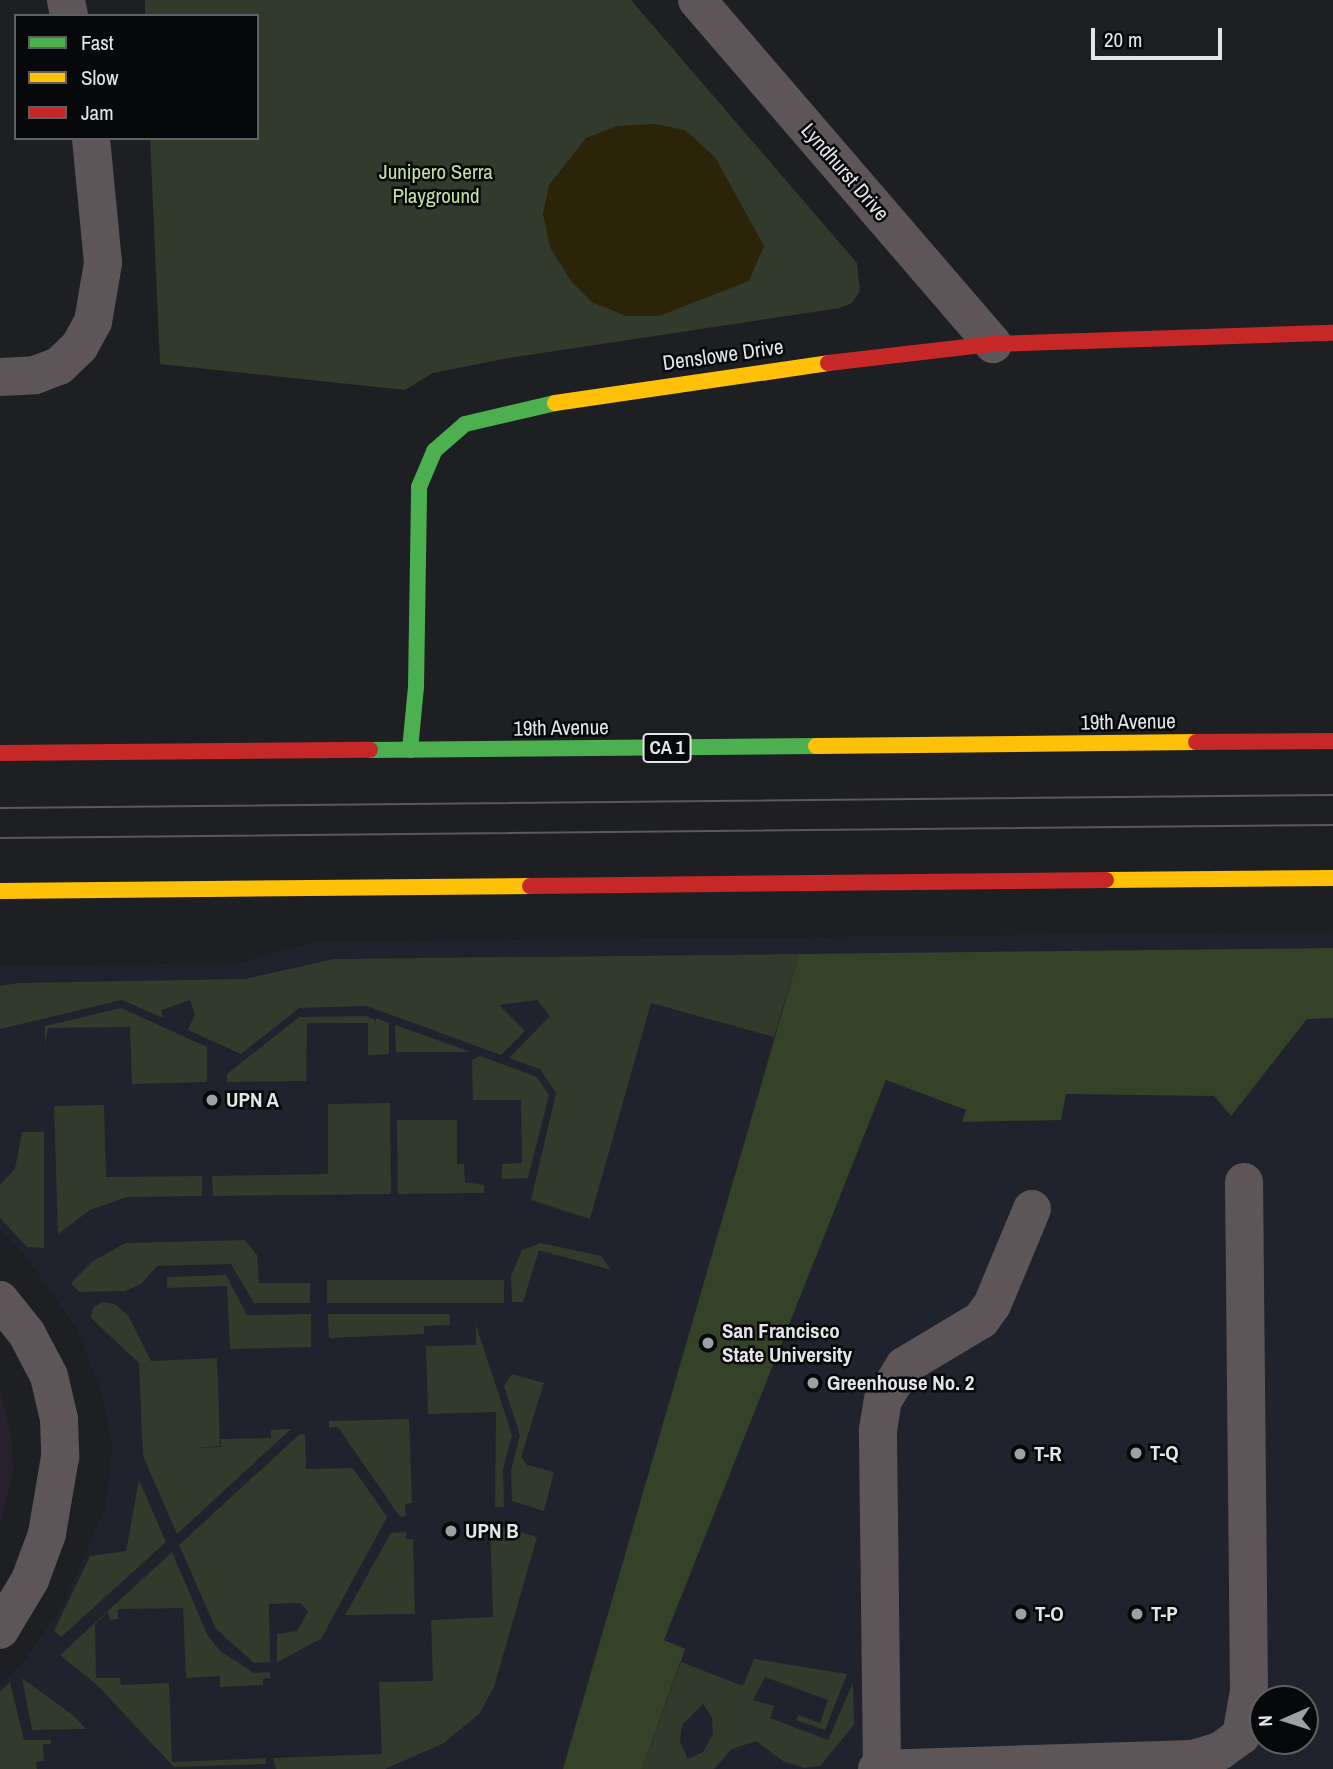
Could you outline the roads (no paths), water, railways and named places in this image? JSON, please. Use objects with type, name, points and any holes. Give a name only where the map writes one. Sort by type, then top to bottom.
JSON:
[{"type":"main road","name":"Denslowe Drive","points":[[410,750],[416,688],[419,487],[434,451],[465,424],[514,409],[664,384],[993,344],[1333,332]]},
{"type":"main road","name":"19th Avenue","points":[[0,753],[1333,741]]},
{"type":"main road","points":[[0,891],[1333,878]]},
{"type":"street","name":"Lyndhurst Drive","points":[[697,0],[993,344]]},
{"type":"street","points":[[0,377],[35,376],[59,366],[79,347],[93,322],[103,263],[91,140]]},
{"type":"street","points":[[1032,1209],[992,1305],[981,1320],[904,1366],[883,1400],[878,1430],[879,1768],[1193,1759],[1220,1751],[1241,1736],[1249,1691],[1244,1182]]},
{"type":"street","points":[[0,1630],[30,1580],[47,1534],[60,1457],[59,1419],[49,1377],[3,1308]]},
{"type":"tram line","points":[[0,808],[1333,795]]},
{"type":"tram line","points":[[0,838],[1333,825]]},
{"type":"place","name":"UPN A","points":[[212,1100]]},
{"type":"place","name":"San Francisco State University","points":[[708,1343]]},
{"type":"place","name":"Greenhouse No. 2","points":[[813,1383]]},
{"type":"place","name":"T-Q","points":[[1136,1453]]},
{"type":"place","name":"T-R","points":[[1020,1454]]},
{"type":"place","name":"UPN B","points":[[451,1531]]},
{"type":"place","name":"T-O","points":[[1021,1614]]},
{"type":"place","name":"T-P","points":[[1137,1614]]},
{"type":"park label","name":"Junipero Serra Playground","points":[[436,184]]}]
